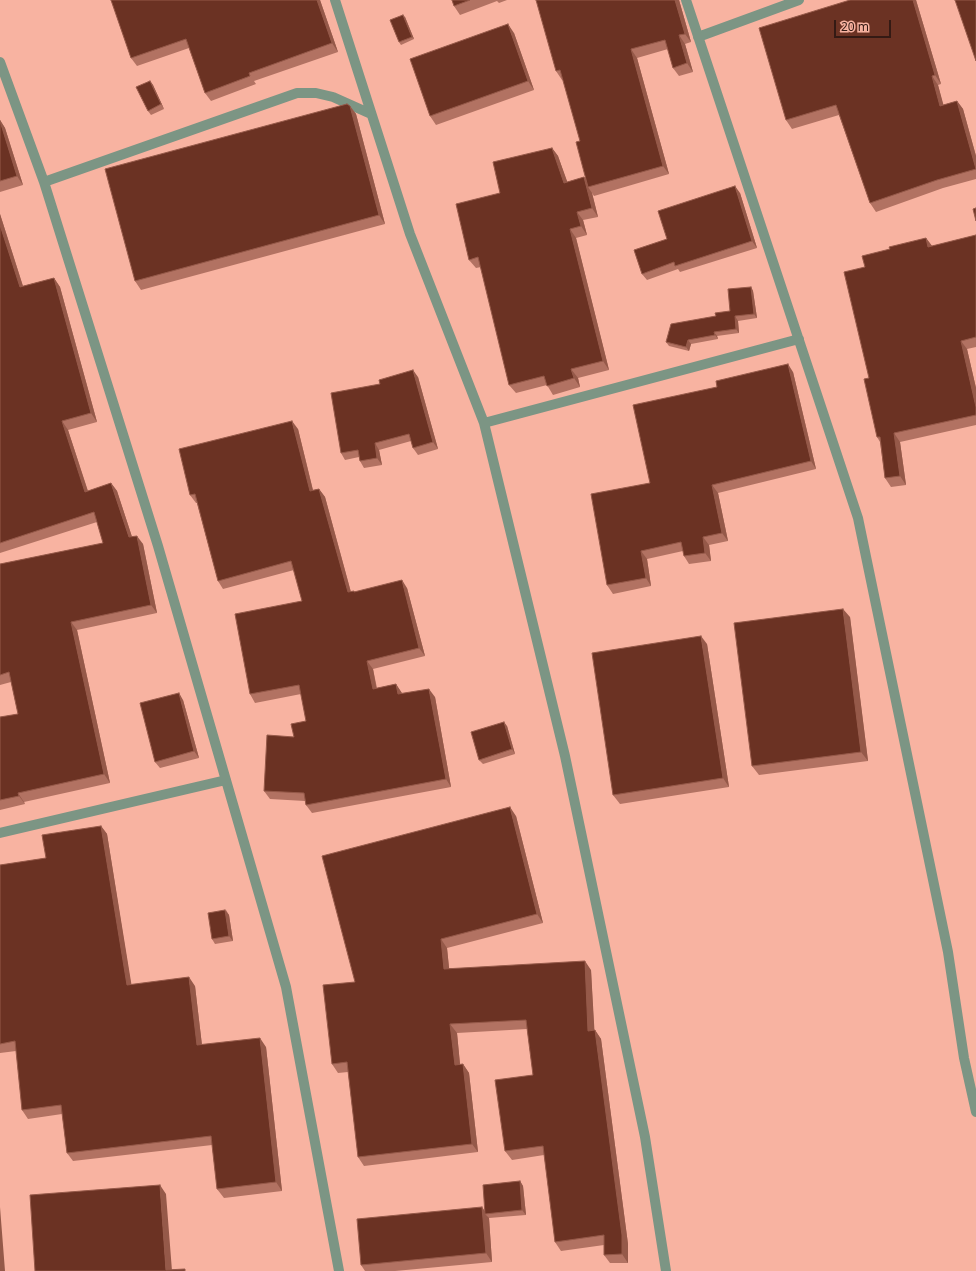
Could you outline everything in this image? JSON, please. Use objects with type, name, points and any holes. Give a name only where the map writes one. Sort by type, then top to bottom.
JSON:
[{"type":"lane","points":[[335,0],[410,234],[484,423],[566,763],[645,1137],[666,1271]]},
{"type":"lane","points":[[686,0],[858,518],[948,952],[964,1058],[976,1112]]},
{"type":"lane","points":[[698,37],[799,0]]},
{"type":"lane","points":[[0,62],[44,182],[158,546],[286,987],[339,1271]]},
{"type":"lane","points":[[44,182],[297,93],[316,93],[333,97],[371,114]]},
{"type":"lane","points":[[484,423],[799,339]]},
{"type":"lane","points":[[0,833],[226,780]]},
{"type":"building","points":[[111,0],[317,0],[332,43],[249,73],[250,76],[205,93],[186,39],[131,58]]},
{"type":"building","points":[[452,0],[470,0],[454,6]]},
{"type":"building","points":[[536,0],[675,0],[685,34],[679,35],[687,63],[673,68],[665,40],[631,49],[663,166],[588,187],[576,142],[580,141],[560,70],[556,71]]},
{"type":"building","points":[[850,0],[913,0],[935,75],[932,76],[940,106],[957,101],[976,169],[937,180],[870,203],[836,105],[786,120],[759,28]]},
{"type":"building","points":[[955,0],[976,0],[976,61]]},
{"type":"building","points":[[403,15],[412,37],[399,42],[390,20]]},
{"type":"building","points":[[508,24],[528,81],[430,116],[410,59]]},
{"type":"building","points":[[150,81],[161,104],[148,111],[136,87]]},
{"type":"building","points":[[347,104],[350,106],[379,215],[135,281],[105,169]]},
{"type":"building","points":[[0,121],[17,176],[0,181]]},
{"type":"building","points":[[552,148],[564,183],[584,177],[592,208],[577,212],[581,226],[570,229],[603,361],[571,369],[574,378],[547,386],[544,376],[509,385],[478,257],[469,260],[456,204],[500,193],[493,162]]},
{"type":"building","points":[[735,186],[752,241],[675,266],[674,262],[642,274],[634,250],[667,239],[658,211]]},
{"type":"building","points":[[976,208],[976,221],[973,209]]},
{"type":"building","points":[[0,225],[20,287],[54,278],[91,413],[62,421],[85,492],[111,483],[129,537],[137,536],[151,605],[71,622],[104,774],[18,793],[19,796],[0,800],[0,717],[18,714],[9,672],[0,675],[0,564],[103,543],[94,512],[0,543]]},
{"type":"building","points":[[976,235],[976,337],[961,341],[976,407],[976,415],[894,433],[900,476],[885,478],[880,437],[877,437],[864,379],[869,378],[844,272],[865,267],[862,256],[890,249],[889,247],[926,238],[928,247]]},
{"type":"building","points":[[751,287],[754,314],[735,316],[736,329],[714,332],[715,335],[688,340],[686,347],[666,342],[671,324],[716,316],[715,313],[730,311],[728,289]]},
{"type":"building","points":[[788,364],[811,461],[712,485],[722,533],[703,537],[705,553],[684,556],[681,542],[641,551],[646,578],[607,585],[591,494],[650,483],[633,405],[717,387],[716,381]]},
{"type":"building","points":[[413,370],[433,442],[413,448],[409,434],[375,443],[377,458],[360,461],[358,450],[341,453],[331,393],[380,384],[379,380]]},
{"type":"building","points":[[292,421],[310,491],[319,489],[348,592],[354,592],[402,580],[419,648],[367,661],[373,689],[396,684],[398,694],[429,689],[446,779],[306,805],[304,793],[264,791],[267,735],[294,737],[291,724],[306,721],[299,685],[250,694],[235,614],[302,601],[291,561],[218,581],[195,494],[190,495],[179,449]]},
{"type":"building","points":[[843,609],[861,752],[752,766],[734,623]]},
{"type":"building","points":[[701,636],[723,778],[613,795],[592,653]]},
{"type":"building","points":[[179,693],[194,751],[155,762],[140,703]]},
{"type":"building","points":[[504,722],[512,749],[479,760],[471,732]]},
{"type":"building","points":[[510,807],[537,914],[441,939],[444,969],[585,961],[588,1031],[595,1030],[622,1235],[622,1254],[604,1255],[604,1235],[555,1242],[543,1146],[505,1151],[495,1080],[533,1075],[526,1020],[450,1024],[455,1065],[463,1064],[472,1144],[358,1157],[347,1062],[332,1064],[323,985],[355,982],[322,856]]},
{"type":"building","points":[[101,826],[127,985],[189,977],[197,1045],[260,1038],[276,1182],[217,1189],[211,1136],[67,1153],[61,1105],[22,1110],[15,1041],[0,1044],[0,865],[46,858],[42,835]]},
{"type":"building","points":[[225,910],[229,936],[212,939],[208,913]]},
{"type":"building","points":[[520,1181],[522,1210],[485,1214],[483,1185]]},
{"type":"building","points":[[160,1185],[166,1270],[185,1269],[185,1271],[35,1271],[30,1195]]},
{"type":"building","points":[[482,1207],[486,1253],[361,1265],[357,1219]]}]
